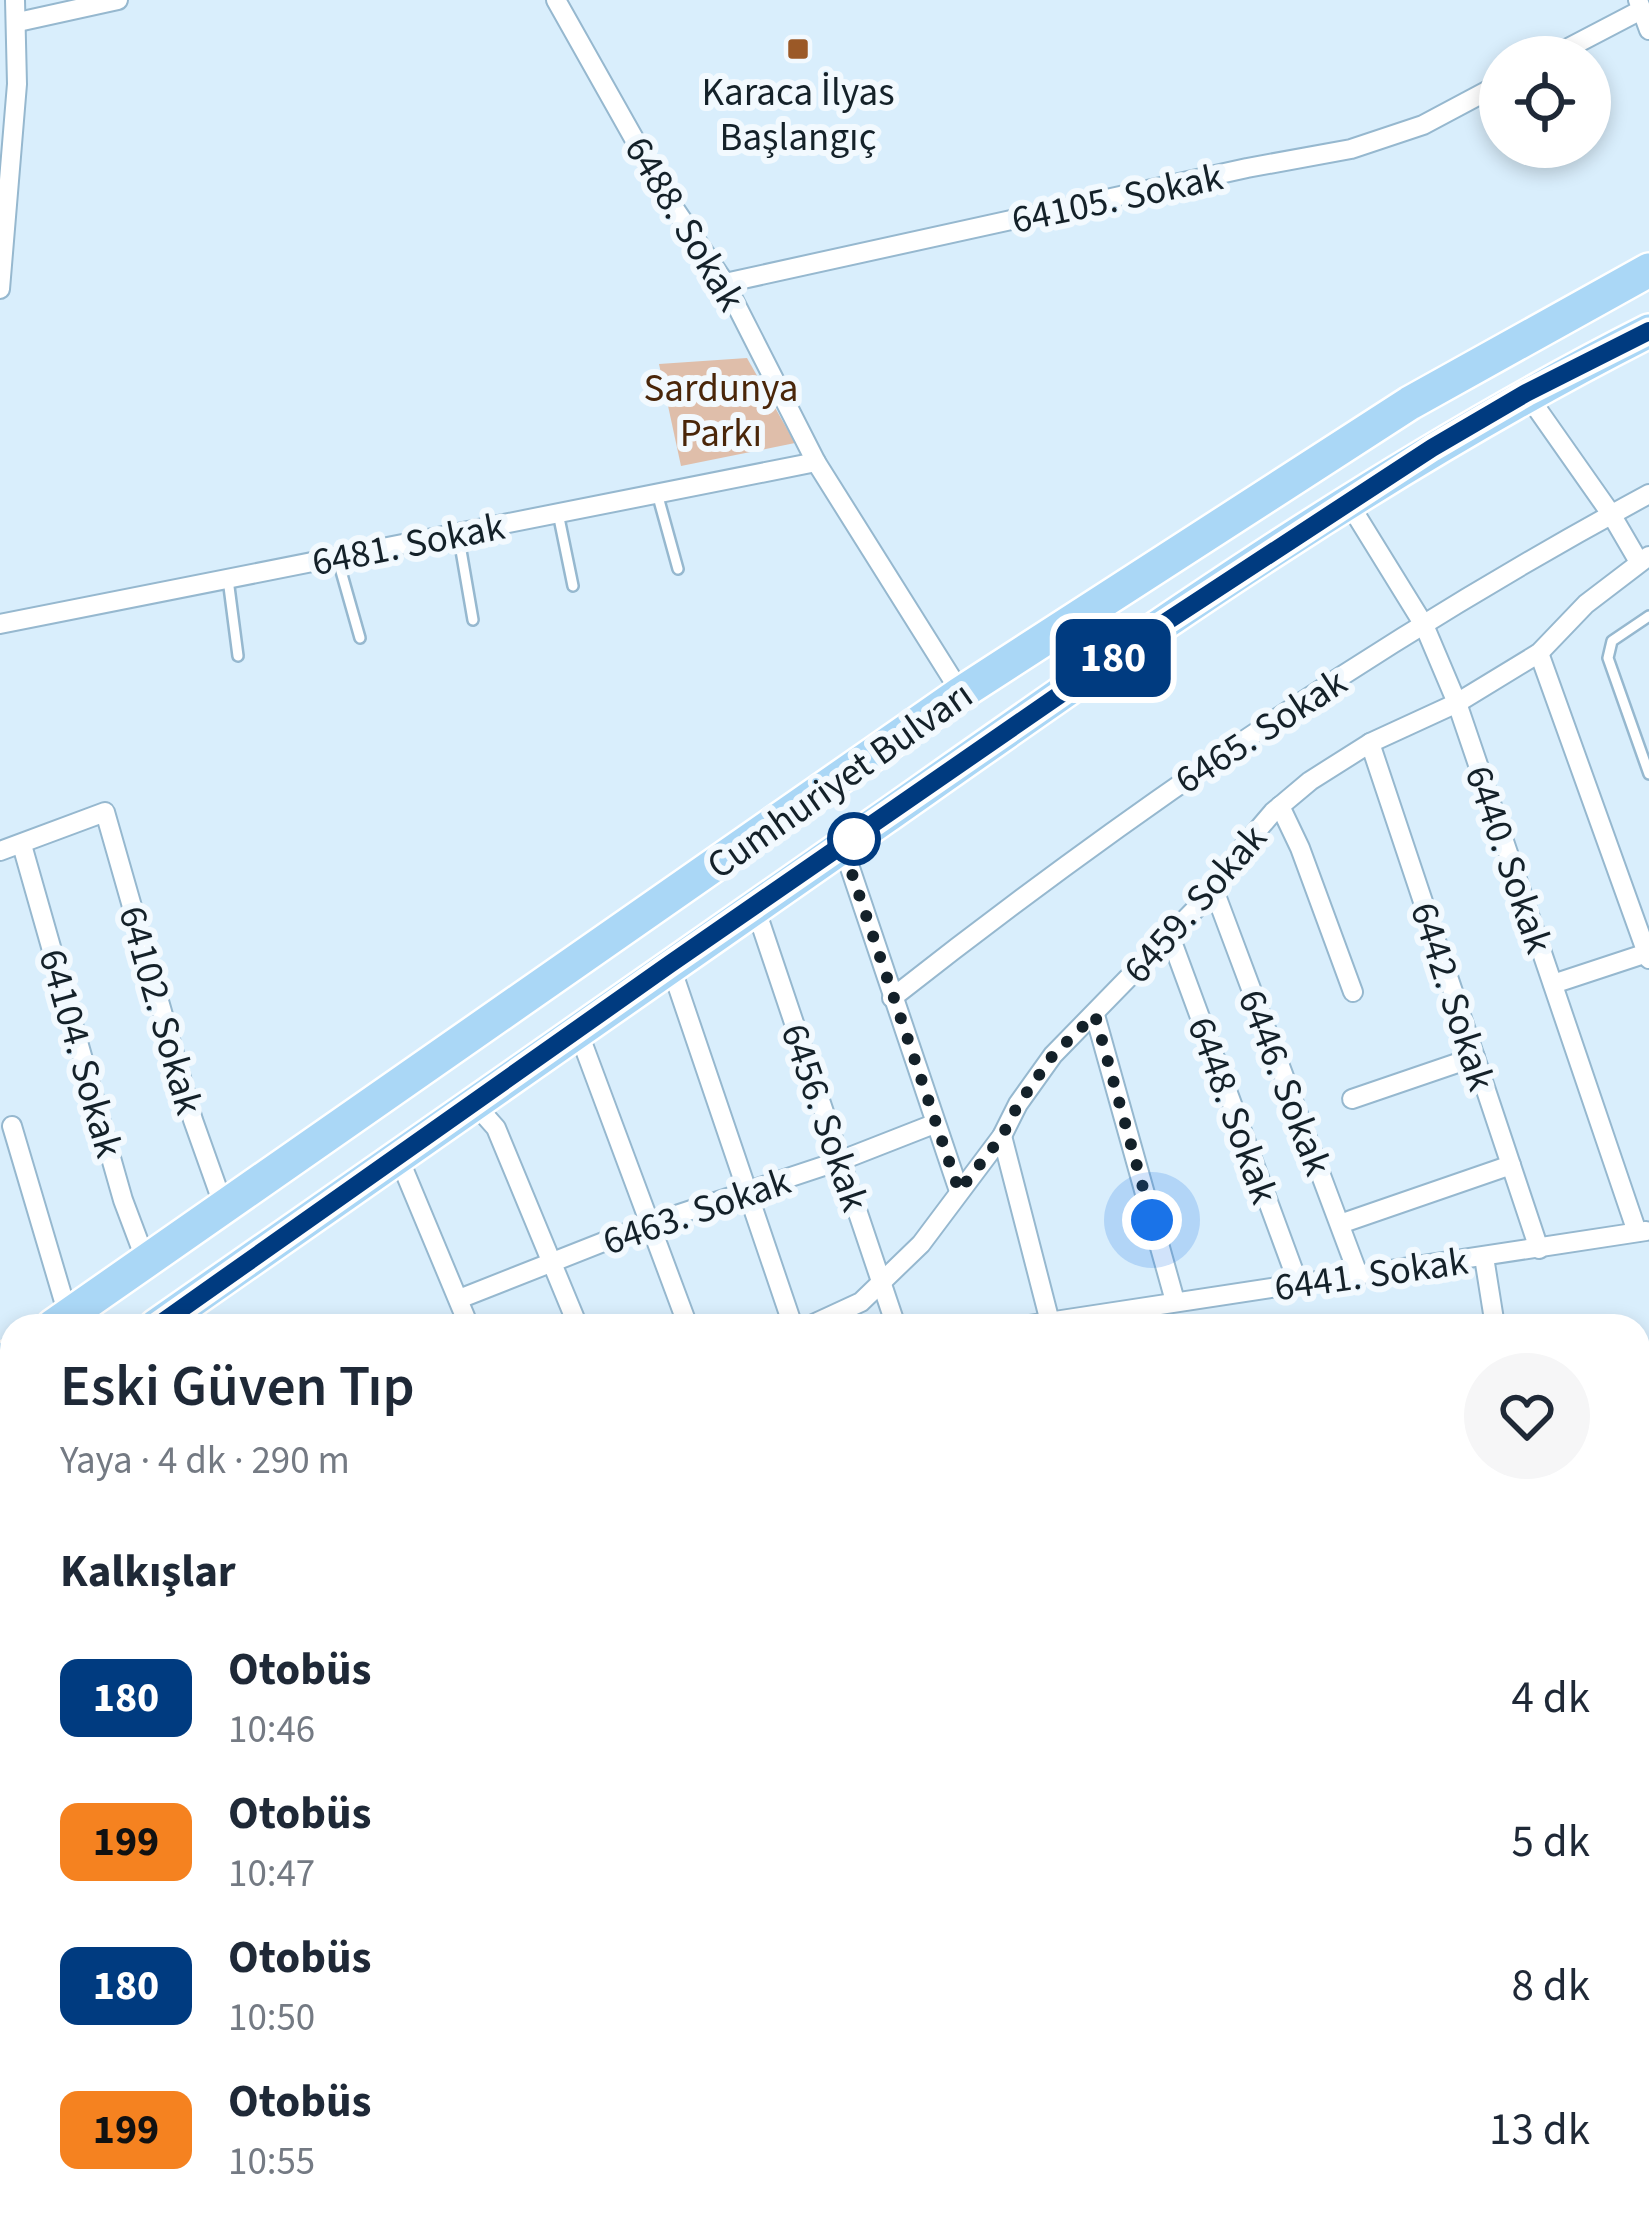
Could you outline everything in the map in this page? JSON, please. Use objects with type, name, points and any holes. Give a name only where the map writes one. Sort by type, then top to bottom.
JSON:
[{"type":"highway","name":"Cumhuriyet Bulvarı","points":[[69,1314],[961,693],[1410,403],[1649,270]]},
{"type":"highway","name":"Cumhuriyet Bulvarı","points":[[174,1314],[1110,660],[1348,502],[1526,393],[1649,331]]},
{"type":"street","points":[[0,289],[18,22],[15,0]]},
{"type":"street","points":[[18,22],[118,0]]},
{"type":"street","name":"6488. Sokak","points":[[556,0],[668,199],[725,283],[816,462],[961,693]]},
{"type":"street","points":[[1587,36],[1639,5],[1649,30]]},
{"type":"street","name":"64105. Sokak","points":[[725,283],[1352,149],[1423,125],[1479,95]]},
{"type":"street","points":[[1526,393],[1646,558]]},
{"type":"street","name":"6481. Sokak","points":[[0,624],[816,462]]},
{"type":"street","name":"6465. Sokak","points":[[892,998],[1166,792],[1424,625],[1649,494]]},
{"type":"street","name":"6440. Sokak","points":[[1348,502],[1424,625],[1457,703],[1643,1231]]},
{"type":"street","name":"6459. Sokak","points":[[835,1314],[861,1302],[921,1244],[1002,1136],[1053,1055],[1214,890],[1238,853],[1280,806],[1370,743],[1457,703],[1539,653],[1586,604],[1646,558]]},
{"type":"street","points":[[1539,653],[1648,956],[1553,984]]},
{"type":"street","name":"6442. Sokak","points":[[1370,743],[1539,1249]]},
{"type":"street","points":[[1280,806],[1353,992]]},
{"type":"street","name":"64102. Sokak","points":[[22,844],[105,812],[187,1098],[224,1207]]},
{"type":"street","points":[[0,851],[22,844]]},
{"type":"street","name":"64104. Sokak","points":[[22,844],[123,1200],[146,1261]]},
{"type":"street","points":[[843,847],[959,1191]]},
{"type":"street","name":"6446. Sokak","points":[[1214,890],[1358,1274]]},
{"type":"street","name":"6456. Sokak","points":[[754,908],[892,1314]]},
{"type":"street","name":"6448. Sokak","points":[[1170,936],[1298,1283]]},
{"type":"street","points":[[670,964],[789,1314]]},
{"type":"street","points":[[1095,1015],[1175,1301]]},
{"type":"street","points":[[578,1031],[683,1314]]},
{"type":"street","points":[[1352,1099],[1475,1057]]},
{"type":"street","points":[[473,1102],[496,1128],[573,1314]]},
{"type":"street","name":"6463. Sokak","points":[[459,1299],[649,1224],[934,1124]]},
{"type":"street","points":[[12,1126],[59,1314]]},
{"type":"street","points":[[1002,1136],[1048,1314]]},
{"type":"street","points":[[398,1156],[465,1314]]},
{"type":"street","points":[[1340,1224],[1511,1165]]},
{"type":"street","name":"6441. Sokak","points":[[1098,1314],[1643,1231]]},
{"type":"street","points":[[1484,1257],[1493,1314]]},
{"type":"lane","points":[[657,493],[678,568]]},
{"type":"lane","points":[[558,513],[573,586]]},
{"type":"lane","points":[[458,533],[473,620]]},
{"type":"lane","points":[[337,557],[360,638]]},
{"type":"lane","points":[[227,579],[238,656]]},
{"type":"lane","points":[[1649,616],[1612,641],[1608,658],[1649,774]]},
{"type":"green space","name":"Sardunya Parkı","points":[[747,358],[795,443],[681,466],[659,364]]},
{"type":"bus line","name":"180","points":[[174,1314],[1149,633],[1432,448],[1526,393],[1649,331]]},
{"type":"place","name":"Karaca İlyas Başlangıç","points":[[798,49]]},
{"type":"route","points":[[854,839],[843,847],[959,1191],[1002,1136],[1053,1055],[1095,1015],[1152,1220]]}]
